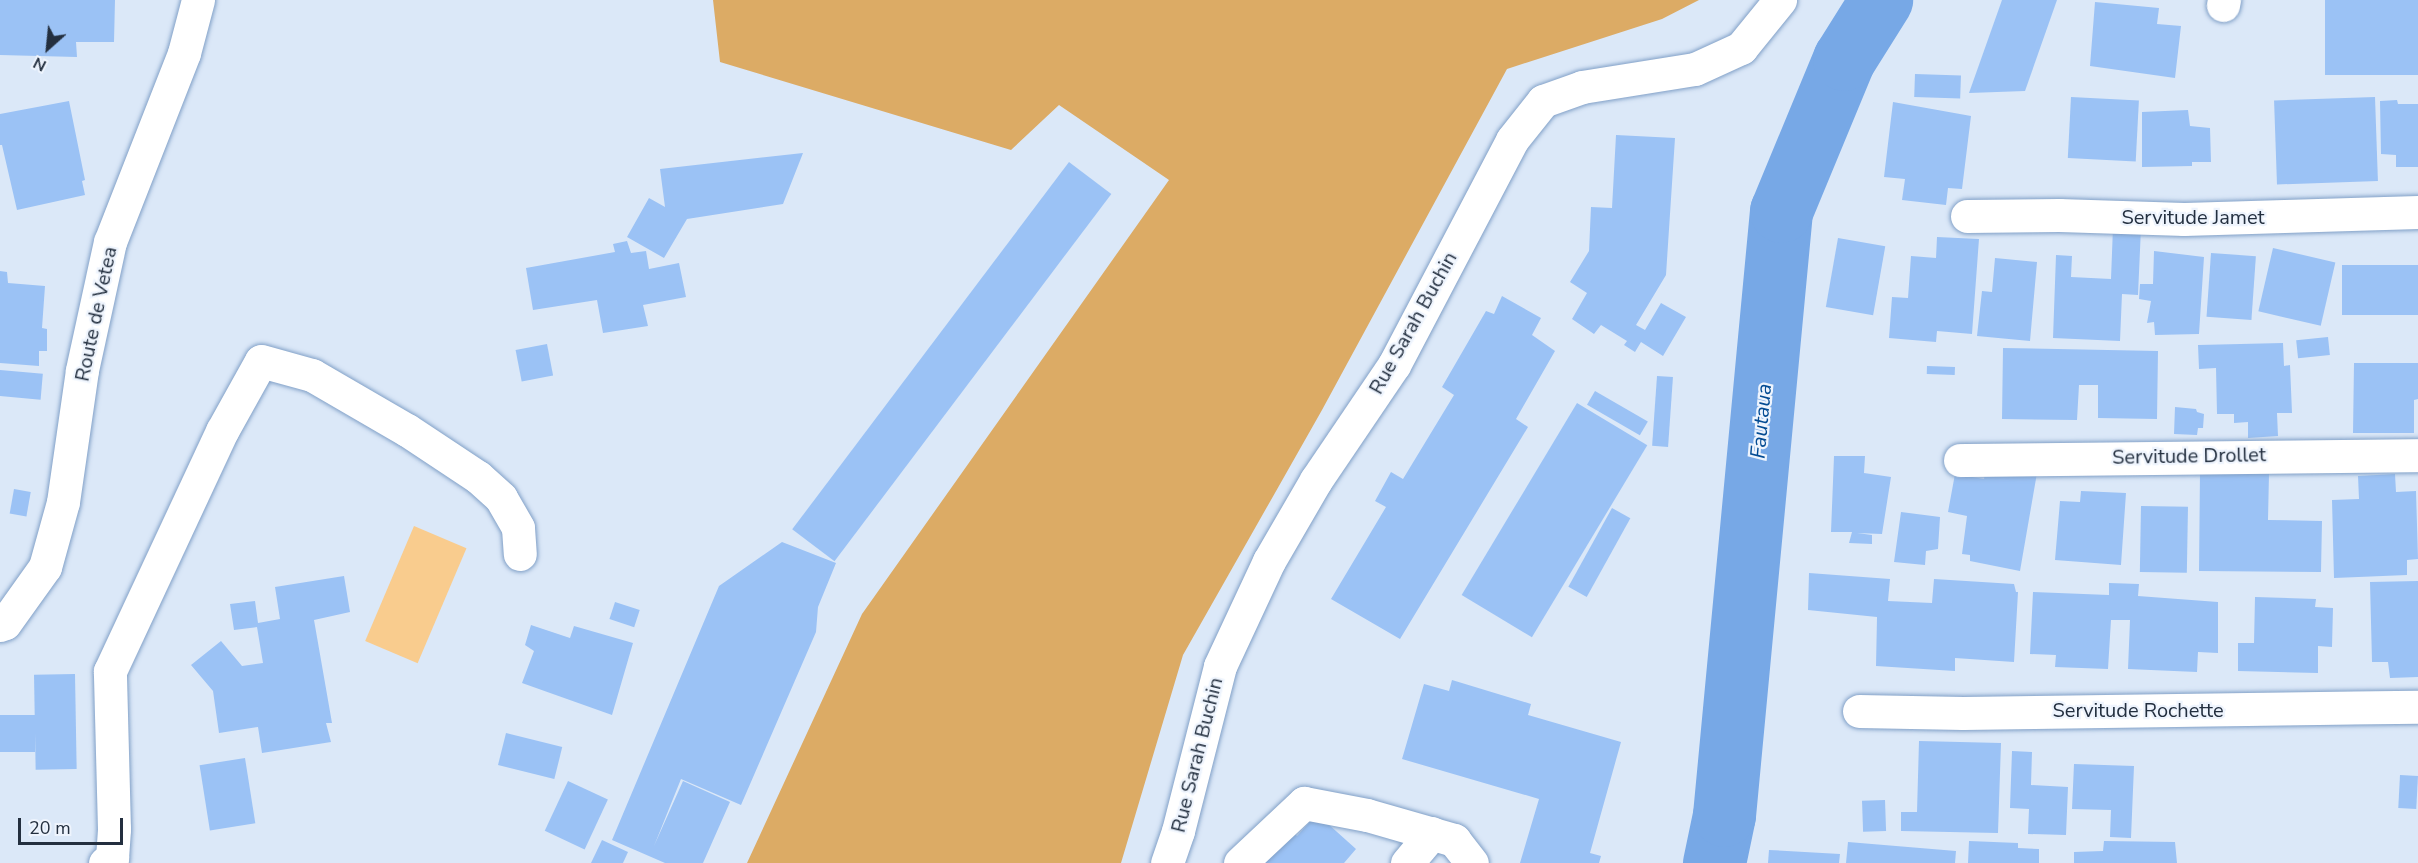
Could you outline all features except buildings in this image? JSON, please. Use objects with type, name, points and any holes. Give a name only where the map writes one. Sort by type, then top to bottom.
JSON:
[{"type":"street","name":"Route de Vetea","points":[[0,625],[45,567],[63,502],[82,370],[110,242],[184,53],[198,0]]},
{"type":"street","name":"Rue Sarah Buchin","points":[[1167,863],[1178,831],[1220,666],[1254,592],[1316,480],[1394,365],[1512,140],[1543,101],[1582,87],[1695,69],[1741,48],[1780,0]]},
{"type":"street","name":"Servitude Jamet","points":[[1967,216],[2059,215],[2184,219],[2418,212]]},
{"type":"street","points":[[105,863],[111,858],[114,829],[110,671],[222,431],[261,361],[312,375],[478,477],[501,498],[518,528],[520,554]]},
{"type":"street","name":"Servitude Drollet","points":[[1960,460],[2418,454]]},
{"type":"street","name":"Servitude Rochette","points":[[1859,711],[1963,713],[2418,707]]},
{"type":"street","points":[[1240,863],[1304,802],[1367,815],[1454,840],[1472,863]]},
{"type":"street","points":[[1407,863],[1432,833]]},
{"type":"shaded area","points":[[713,0],[1699,0],[1662,19],[1507,69],[1322,410],[1183,655],[1121,863],[747,863],[862,614],[1169,180],[1059,105],[1011,150],[720,62]]},
{"type":"shaded area","points":[[414,526],[466,548],[418,663],[365,641]]},
{"type":"waterway","name":"Fautaua","points":[[1714,863],[1724,815],[1781,211],[1844,59],[1881,0]]}]
